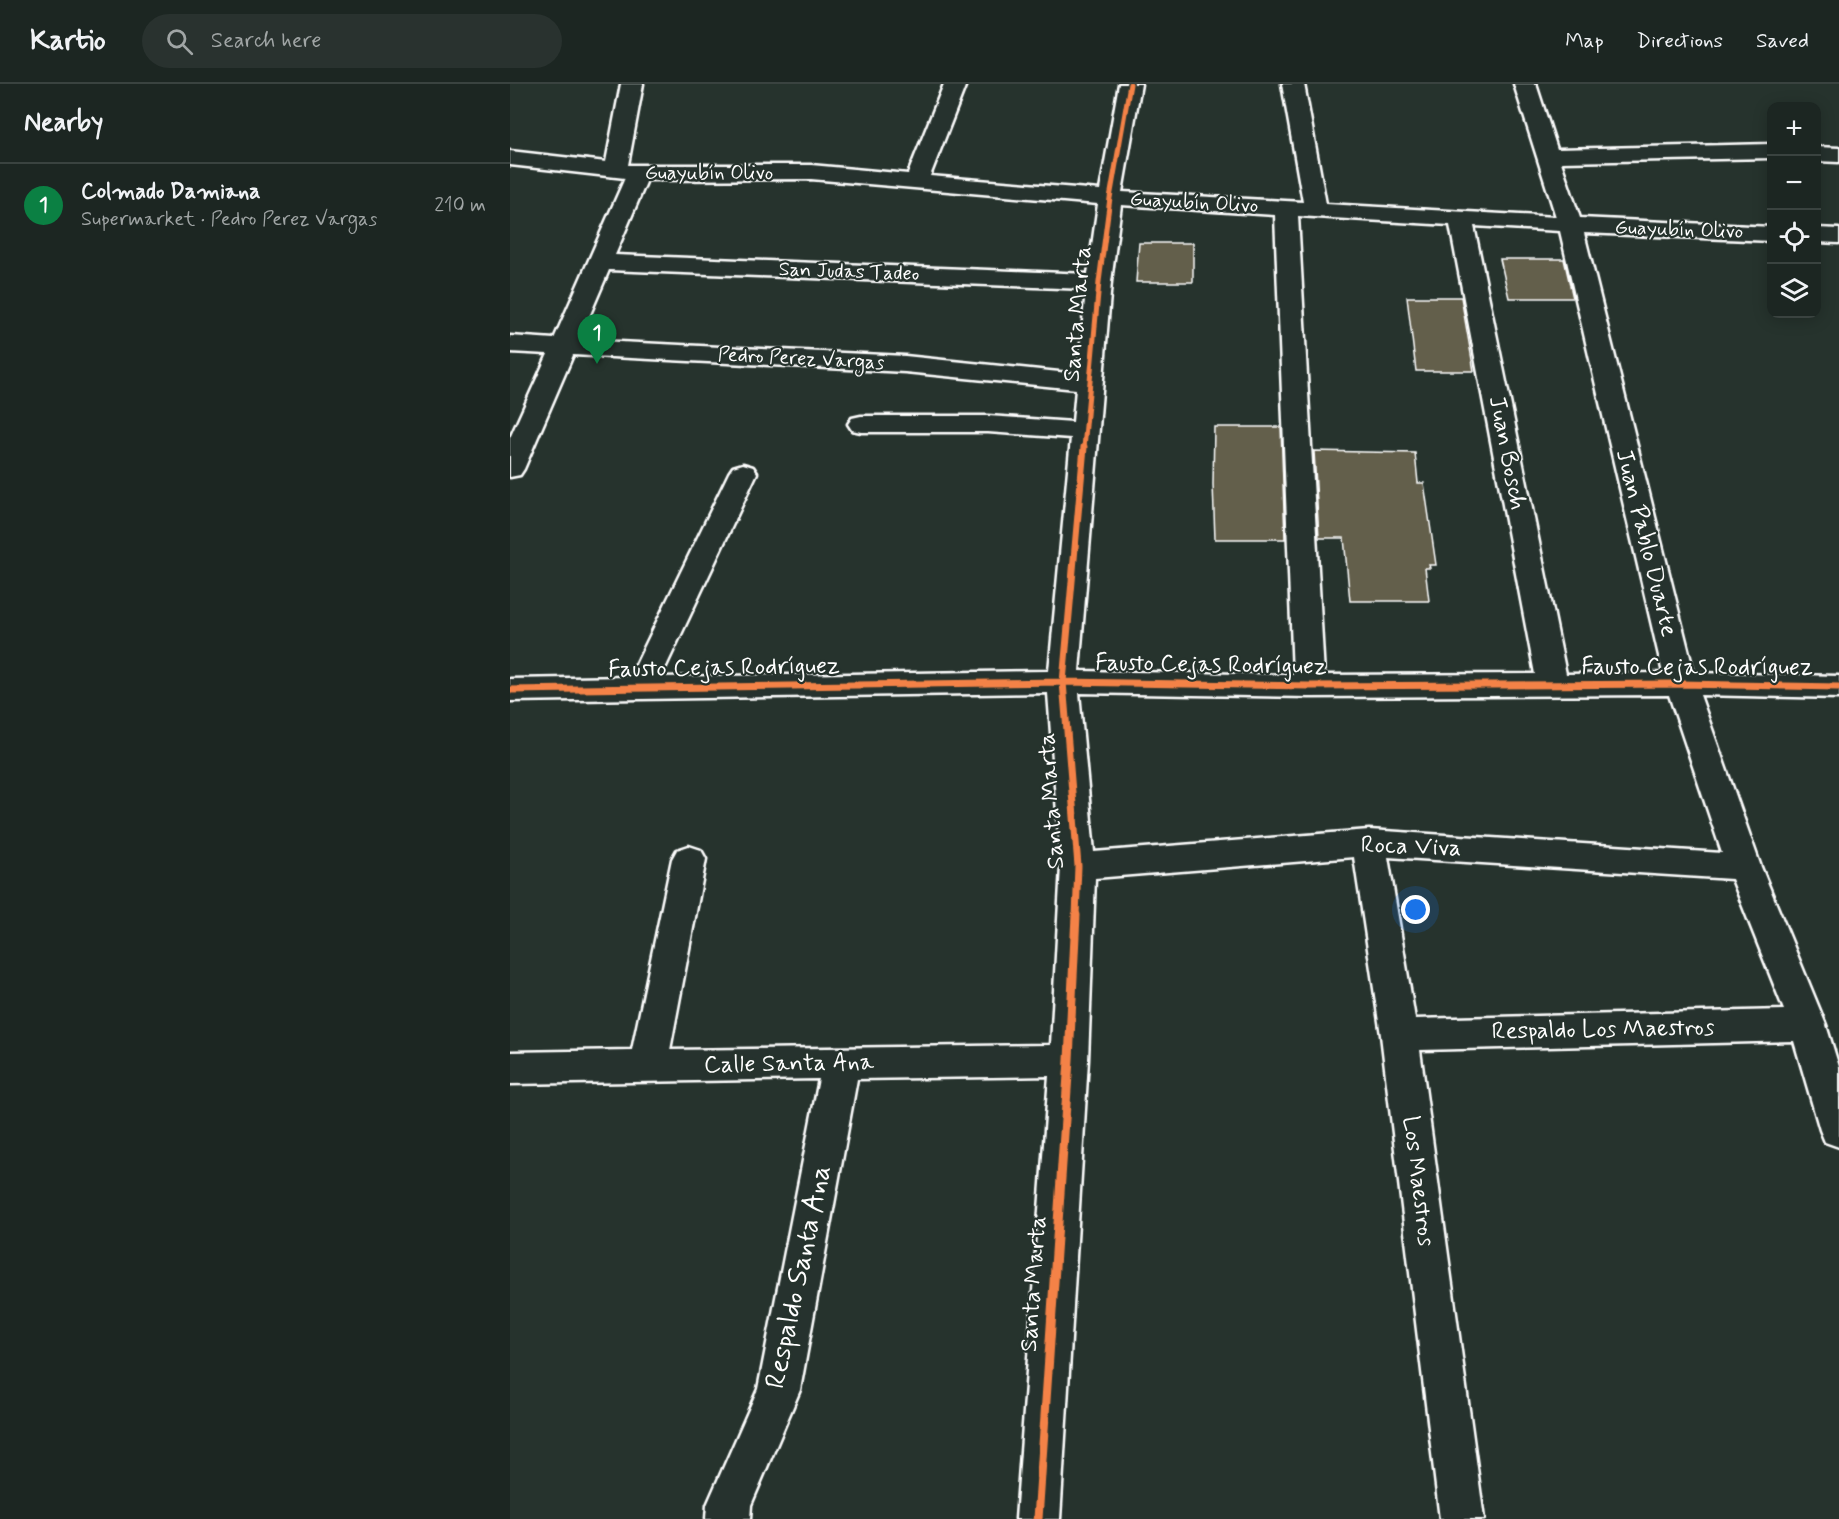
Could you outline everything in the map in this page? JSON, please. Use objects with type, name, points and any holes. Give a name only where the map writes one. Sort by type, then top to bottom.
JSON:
[{"type":"street","points":[[510,470],[600,262],[628,172],[632,84]]},
{"type":"street","points":[[917,180],[955,84]]},
{"type":"street","name":"Santa Marta","points":[[1038,1519],[1069,1060],[1078,866],[1063,682],[1099,282],[1110,198],[1130,84]]},
{"type":"street","points":[[1293,84],[1316,210]]},
{"type":"street","name":"Juan Pablo Duarte","points":[[1525,84],[1570,225],[1681,684],[1744,867],[1808,1025],[1839,1130]]},
{"type":"street","points":[[1548,156],[1767,152]]},
{"type":"street","points":[[1821,154],[1839,155]]},
{"type":"street","name":"Guayubín Olivo","points":[[510,158],[628,172],[811,172],[1110,198],[1570,225],[1767,234]]},
{"type":"street","points":[[1286,208],[1309,686]]},
{"type":"street","name":"Juan Bosch","points":[[1461,219],[1553,686]]},
{"type":"street","name":"San Judas Tadeo","points":[[600,262],[1099,282]]},
{"type":"street","name":"Pedro Perez Vargas","points":[[510,344],[905,364],[1091,383]]},
{"type":"street","points":[[861,424],[988,424],[1087,431]]},
{"type":"street","points":[[640,688],[743,473]]},
{"type":"street","name":"Fausto Cejas Rodríguez","points":[[510,690],[1063,682],[1309,686],[1681,684],[1839,687]]},
{"type":"street","name":"Roca Viva","points":[[1078,866],[1369,843],[1744,867]]},
{"type":"street","name":"Los Maestros","points":[[1369,843],[1399,1035],[1462,1519]]},
{"type":"street","points":[[648,1066],[689,859]]},
{"type":"street","name":"Respaldo Los Maestros","points":[[1399,1035],[1808,1025]]},
{"type":"street","name":"Calle Santa Ana","points":[[510,1068],[1069,1060]]},
{"type":"street","name":"Respaldo Santa Ana","points":[[728,1519],[729,1505],[779,1390],[841,1063]]},
{"type":"building","points":[[1139,243],[1193,243],[1193,282],[1136,282]]},
{"type":"building","points":[[1500,259],[1564,259],[1573,298],[1509,298]]},
{"type":"building","points":[[1407,297],[1461,297],[1474,371],[1416,371]]},
{"type":"building","points":[[1214,427],[1281,427],[1285,539],[1215,539]]},
{"type":"building","points":[[1314,451],[1415,453],[1418,483],[1424,483],[1436,565],[1429,565],[1430,568],[1425,568],[1429,601],[1350,601],[1344,538],[1319,538]]},
{"type":"cycle path","points":[[1038,1519],[1069,1060],[1078,866],[1063,682],[1099,282],[1110,198],[1130,84]]},
{"type":"cycle path","points":[[510,690],[1063,682],[1309,686],[1681,684],[1839,687]]},
{"type":"place","name":"Colmado Damiana","points":[[597,364]]}]
